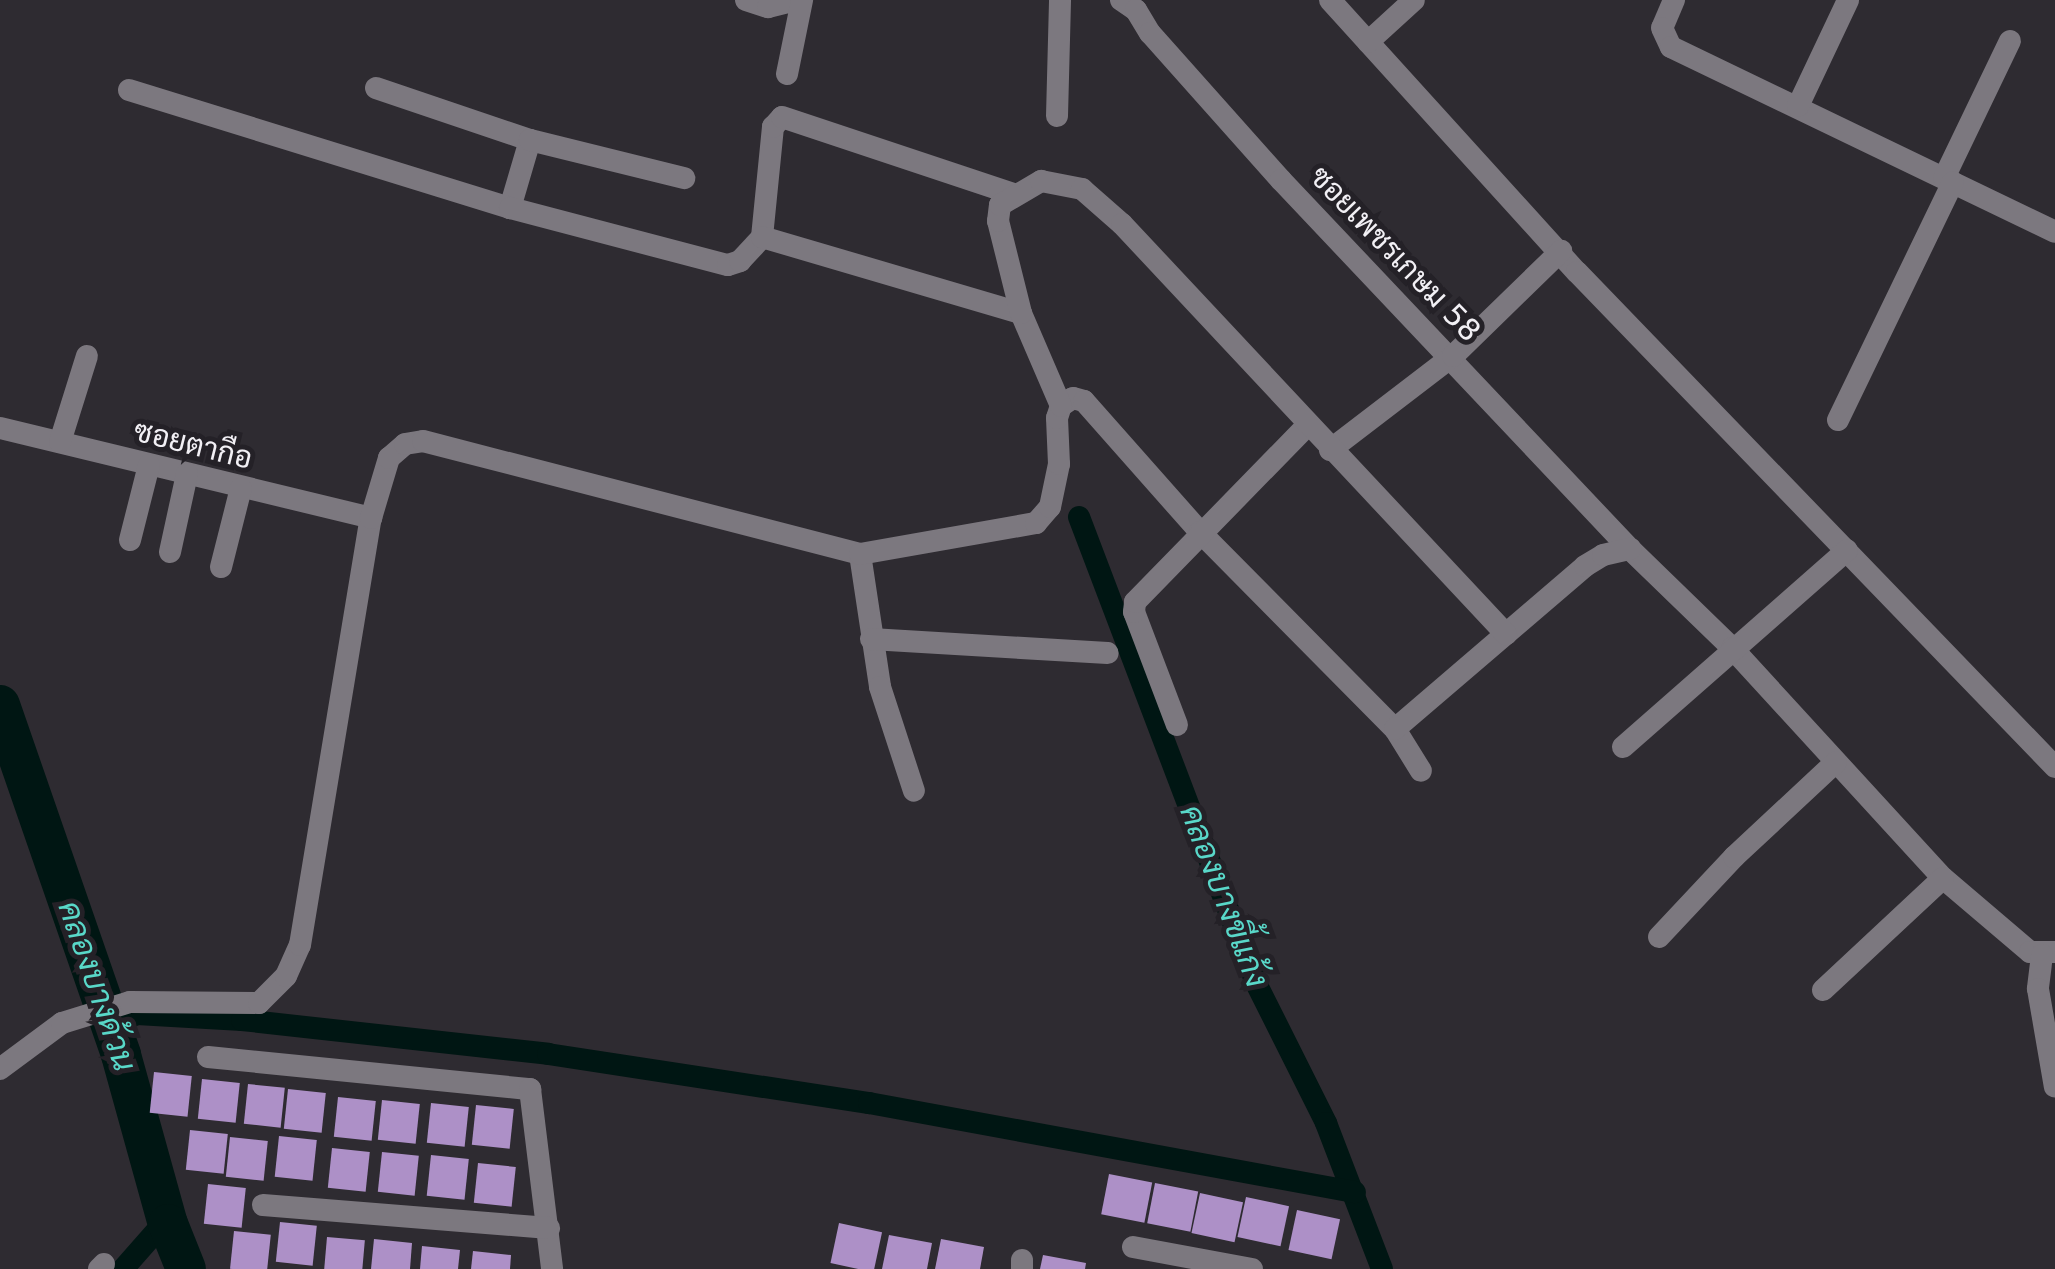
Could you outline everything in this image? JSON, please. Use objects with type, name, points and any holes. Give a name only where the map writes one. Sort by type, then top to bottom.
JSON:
[{"type":"street","points":[[746,0],[768,7],[799,0],[787,74]]},
{"type":"street","points":[[1056,116],[1060,0]]},
{"type":"street","points":[[1330,0],[1561,252],[2055,767]]},
{"type":"street","points":[[1368,42],[1414,0]]},
{"type":"street","points":[[1674,0],[1662,28],[1671,46],[2055,232]]},
{"type":"street","points":[[1798,106],[1848,0]]},
{"type":"street","name":"ซอยเพชรเกษม 58","points":[[1132,3],[1150,33],[1281,180],[1452,356],[1630,549],[1732,648],[1943,878],[2030,952],[2048,954]]},
{"type":"street","points":[[1838,420],[2010,41]]},
{"type":"street","points":[[376,88],[530,140],[684,178]]},
{"type":"street","points":[[129,90],[510,208],[728,265],[740,261],[762,237],[772,127],[782,117],[1013,194]]},
{"type":"street","points":[[510,208],[530,140]]},
{"type":"street","points":[[1061,406],[1020,313],[998,222],[1000,205],[1040,181],[1082,189],[1122,224],[1506,634]]},
{"type":"street","points":[[762,237],[1020,313]]},
{"type":"street","points":[[1330,450],[1452,356],[1561,252]]},
{"type":"street","points":[[60,442],[86,356]]},
{"type":"street","points":[[0,1068],[62,1023],[130,1002],[243,1007],[259,1004],[286,976],[300,945],[372,518],[389,458],[405,444],[423,441],[860,554],[1036,523],[1050,507],[1060,464],[1056,418],[1061,406],[1073,398],[1084,402],[1200,532],[1395,729],[1420,770]]},
{"type":"street","points":[[1177,724],[1134,612],[1135,602],[1308,426]]},
{"type":"street","name":"ซอยตากือ","points":[[0,428],[372,518]]},
{"type":"street","points":[[130,540],[149,465]]},
{"type":"street","points":[[170,552],[187,474]]},
{"type":"street","points":[[221,567],[242,488]]},
{"type":"street","points":[[1395,729],[1585,566],[1630,549]]},
{"type":"street","points":[[1623,747],[1847,550]]},
{"type":"street","points":[[860,554],[880,687],[914,791]]},
{"type":"street","points":[[871,639],[1108,653]]},
{"type":"street","points":[[1659,937],[1734,856],[1836,762]]},
{"type":"street","points":[[1822,990],[1943,878]]},
{"type":"street","points":[[2048,954],[2038,989],[2055,1088]]},
{"type":"street","points":[[208,1057],[530,1089],[552,1269]]},
{"type":"street","points":[[264,1205],[549,1228]]},
{"type":"street","points":[[1133,1247],[1252,1269]]},
{"type":"building","points":[[154,1072],[192,1076],[188,1117],[150,1113]]},
{"type":"building","points":[[202,1079],[240,1083],[236,1123],[198,1119]]},
{"type":"building","points":[[248,1084],[285,1088],[281,1128],[244,1124]]},
{"type":"building","points":[[288,1089],[326,1093],[322,1133],[284,1129]]},
{"type":"building","points":[[338,1097],[376,1101],[372,1141],[334,1137]]},
{"type":"building","points":[[382,1100],[420,1104],[416,1144],[378,1140]]},
{"type":"building","points":[[431,1103],[469,1107],[465,1147],[427,1143]]},
{"type":"building","points":[[476,1105],[514,1109],[510,1149],[472,1145]]},
{"type":"building","points":[[190,1130],[228,1134],[224,1174],[186,1170]]},
{"type":"building","points":[[279,1136],[317,1140],[313,1181],[275,1177]]},
{"type":"building","points":[[230,1137],[268,1141],[264,1181],[226,1177]]},
{"type":"building","points":[[332,1148],[370,1152],[366,1192],[328,1188]]},
{"type":"building","points":[[382,1152],[419,1156],[415,1196],[378,1192]]},
{"type":"building","points":[[431,1155],[469,1159],[465,1200],[427,1196]]},
{"type":"building","points":[[478,1163],[516,1167],[512,1207],[474,1203]]},
{"type":"building","points":[[1109,1174],[1152,1182],[1144,1223],[1101,1214]]},
{"type":"building","points":[[1155,1183],[1198,1191],[1190,1232],[1147,1223]]},
{"type":"building","points":[[208,1184],[246,1188],[242,1228],[204,1224]]},
{"type":"building","points":[[1200,1193],[1243,1202],[1235,1242],[1191,1233]]},
{"type":"building","points":[[1246,1197],[1289,1206],[1281,1246],[1237,1237]]},
{"type":"building","points":[[1297,1210],[1340,1219],[1332,1259],[1288,1250]]},
{"type":"building","points":[[280,1222],[317,1226],[313,1266],[276,1262]]},
{"type":"building","points":[[839,1223],[882,1232],[874,1269],[830,1263]]},
{"type":"building","points":[[234,1231],[271,1235],[267,1269],[230,1269]]},
{"type":"building","points":[[889,1235],[932,1243],[927,1269],[882,1269]]},
{"type":"building","points":[[327,1237],[365,1240],[362,1269],[324,1269]]},
{"type":"building","points":[[374,1239],[412,1243],[410,1269],[371,1269]]},
{"type":"building","points":[[941,1239],[984,1247],[980,1269],[935,1269]]},
{"type":"building","points":[[422,1246],[460,1250],[458,1269],[420,1269]]},
{"type":"building","points":[[473,1251],[511,1255],[510,1269],[471,1269]]},
{"type":"building","points":[[1043,1255],[1086,1263],[1085,1269],[1040,1269]]},
{"type":"waterway","name":"คลองบางขี้แก้ง","points":[[1079,517],[1255,981],[1326,1123],[1382,1269]]},
{"type":"waterway","name":"คลองบางด้วน","points":[[0,705],[121,1055],[168,1224],[186,1269]]},
{"type":"waterway","points":[[110,1026],[137,1014],[242,1020],[548,1054],[869,1103],[1355,1192]]},
{"type":"waterway","points":[[123,1269],[167,1219]]}]
